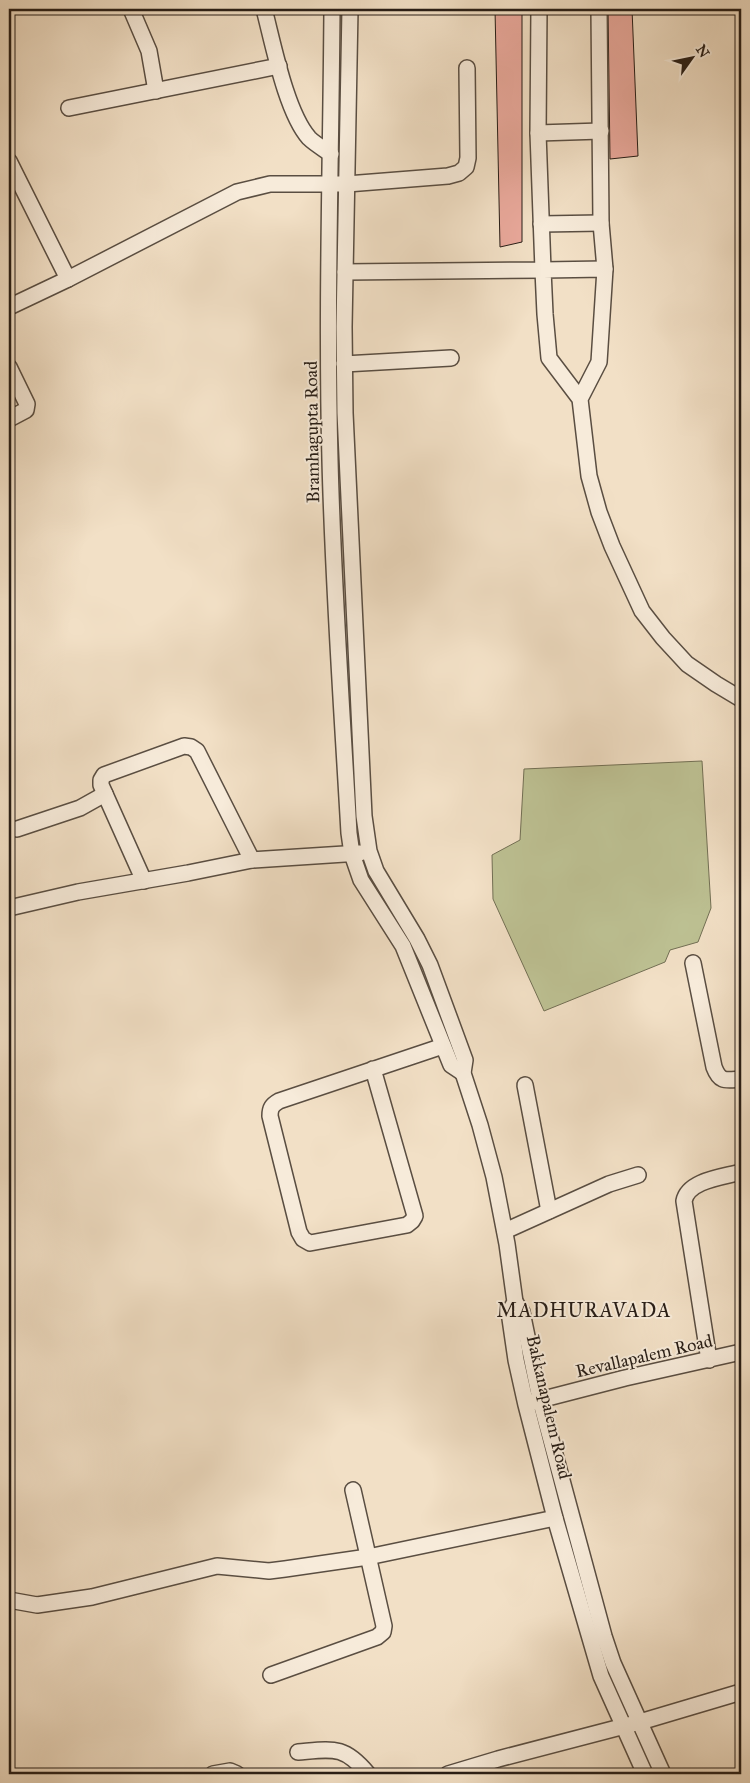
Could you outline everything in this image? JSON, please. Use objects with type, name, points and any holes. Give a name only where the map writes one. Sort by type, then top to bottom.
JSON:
[{"type":"street","points":[[131,9],[149,51],[156,91]]},
{"type":"street","points":[[264,9],[293,110],[310,139],[331,154]]},
{"type":"street","name":"Bramhagupta Road","points":[[332,9],[331,185],[328,273],[330,460],[337,614],[352,854],[361,880],[403,946],[450,1065],[463,1073]]},
{"type":"street","name":"Bramhagupta Road","points":[[350,9],[344,364],[364,816],[369,851]]},
{"type":"street","points":[[539,9],[538,133],[545,314],[549,358],[580,399],[589,476],[599,512],[612,546],[642,611],[687,664],[741,699]]},
{"type":"street","points":[[580,399],[599,362],[605,269],[601,223],[599,9]]},
{"type":"street","points":[[69,108],[279,66]]},
{"type":"street","points":[[9,307],[68,279],[237,192],[270,184],[331,185],[448,176],[459,173],[466,167],[468,158],[467,68]]},
{"type":"street","points":[[538,133],[600,131]]},
{"type":"street","points":[[9,161],[68,279]]},
{"type":"street","points":[[541,224],[601,223]]},
{"type":"street","points":[[345,272],[605,269]]},
{"type":"street","points":[[344,364],[451,358]]},
{"type":"street","points":[[9,367],[27,404],[26,410],[9,419]]},
{"type":"street","points":[[144,881],[105,794],[101,780],[104,775],[184,746],[191,747],[197,751],[252,860]]},
{"type":"street","points":[[16,829],[80,808],[105,794]]},
{"type":"street","points":[[9,908],[78,892],[252,860],[352,854],[369,851]]},
{"type":"street","name":"Bakkanapalem Road","points":[[369,851],[376,871],[417,939],[430,965],[464,1060],[463,1073],[494,1177],[505,1231],[515,1302],[509,1312],[516,1360],[533,1402],[556,1518],[601,1676],[645,1774]]},
{"type":"street","points":[[693,963],[714,1066],[718,1076],[724,1080],[741,1079]]},
{"type":"street","points":[[373,1069],[415,1216],[407,1225],[310,1243],[303,1239],[299,1232],[270,1116],[270,1109],[279,1101],[373,1069],[443,1046]]},
{"type":"street","points":[[525,1085],[549,1211]]},
{"type":"street","points":[[709,1360],[684,1201],[690,1190],[703,1182],[741,1172]]},
{"type":"street","points":[[505,1231],[609,1184],[638,1175]]},
{"type":"street","name":"Revallapalem Road","points":[[533,1402],[741,1352]]},
{"type":"street","points":[[533,1402],[613,1664],[664,1774]]},
{"type":"street","points":[[271,1675],[378,1637],[384,1632],[352,1490]]},
{"type":"street","points":[[9,1600],[37,1605],[92,1596],[217,1566],[269,1571],[368,1557],[556,1518]]},
{"type":"street","points":[[448,1774],[640,1722],[741,1692]]},
{"type":"street","points":[[298,1752],[331,1749],[344,1752],[358,1762],[368,1774]]},
{"type":"street","points":[[213,1774],[230,1771],[237,1774]]},
{"type":"green space","points":[[702,761],[711,908],[698,942],[670,950],[665,962],[544,1011],[493,899],[492,855],[520,840],[524,769]]},
{"type":"building","points":[[495,9],[522,9],[522,242],[500,247]]},
{"type":"building","points":[[608,9],[632,9],[638,156],[610,159]]},
{"type":"district","name":"MADHURAVADA","points":[[584,1310]]}]
